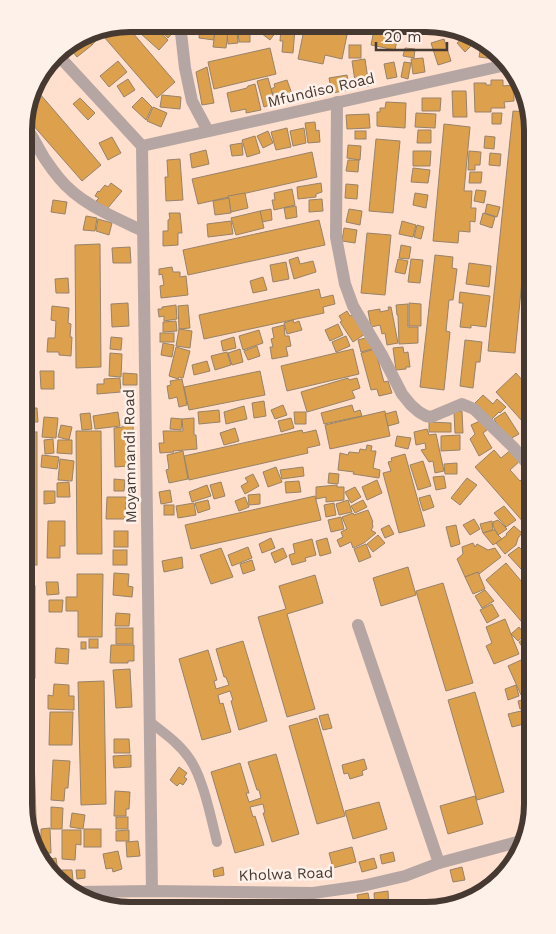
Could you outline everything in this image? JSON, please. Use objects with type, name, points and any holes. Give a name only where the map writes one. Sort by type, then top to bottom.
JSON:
[{"type":"street","points":[[181,32],[185,68],[192,101],[208,131]]},
{"type":"street","points":[[63,60],[142,146]]},
{"type":"street","name":"Mfundiso Road","points":[[142,146],[499,66]]},
{"type":"street","points":[[337,102],[336,237],[345,284],[353,306],[402,394],[411,405],[426,416],[431,417],[462,404],[474,409],[524,459]]},
{"type":"street","points":[[32,136],[45,159],[74,194],[100,210],[144,231]]},
{"type":"street","name":"Moyamnandi Road","points":[[142,146],[152,891]]},
{"type":"street","points":[[358,625],[439,863]]},
{"type":"street","name":"Kholwa Road","points":[[89,892],[313,893],[362,886],[405,876],[439,863],[515,843]]},
{"type":"lane","points":[[150,722],[173,739],[190,758],[200,780],[217,842]]},
{"type":"building","points":[[132,32],[175,82],[157,98],[104,36]]},
{"type":"building","points":[[160,32],[168,40],[159,50],[140,33]]},
{"type":"building","points":[[161,32],[173,32],[168,38]]},
{"type":"building","points":[[199,32],[214,32],[214,40],[199,38]]},
{"type":"building","points":[[215,32],[228,32],[226,48],[213,47]]},
{"type":"building","points":[[227,32],[237,32],[238,43],[228,44]]},
{"type":"building","points":[[238,32],[250,32],[250,42],[239,42]]},
{"type":"building","points":[[262,32],[276,32],[270,40]]},
{"type":"building","points":[[281,32],[295,32],[293,53],[282,52],[283,41],[280,41]]},
{"type":"building","points":[[304,32],[334,32],[347,35],[342,59],[325,55],[323,64],[298,59]]},
{"type":"building","points":[[374,32],[399,32],[395,50],[371,45]]},
{"type":"building","points":[[98,38],[92,45],[89,42]]},
{"type":"building","points":[[444,39],[451,61],[438,65],[431,43]]},
{"type":"building","points":[[461,39],[472,45],[465,52],[457,43]]},
{"type":"building","points":[[89,42],[92,45],[77,57],[73,52]]},
{"type":"building","points":[[349,45],[361,45],[361,58],[349,58]]},
{"type":"building","points":[[270,48],[276,74],[214,89],[208,62]]},
{"type":"building","points":[[405,48],[415,49],[414,58],[403,56]]},
{"type":"building","points":[[480,50],[492,59],[479,57]]},
{"type":"building","points":[[423,58],[425,72],[413,74],[411,59]]},
{"type":"building","points":[[365,59],[369,86],[356,88],[352,61]]},
{"type":"building","points":[[118,61],[127,72],[109,87],[100,76]]},
{"type":"building","points":[[394,62],[397,77],[387,79],[384,64]]},
{"type":"building","points":[[404,62],[411,63],[408,79],[401,77]]},
{"type":"building","points":[[207,67],[214,103],[202,105],[196,72]]},
{"type":"building","points":[[347,75],[349,90],[332,93],[329,78]]},
{"type":"building","points":[[268,78],[275,103],[264,107],[257,81]]},
{"type":"building","points":[[128,79],[135,90],[124,97],[117,86]]},
{"type":"building","points":[[287,80],[293,102],[277,106],[271,89],[275,87],[274,84]]},
{"type":"building","points":[[491,80],[503,80],[503,86],[512,85],[514,89],[514,101],[504,102],[505,108],[491,108],[491,112],[475,112],[474,83],[491,85]]},
{"type":"building","points":[[255,84],[261,110],[246,113],[246,109],[231,112],[227,93]]},
{"type":"building","points":[[452,91],[466,91],[467,117],[453,117]]},
{"type":"building","points":[[40,94],[101,165],[82,181],[32,125]]},
{"type":"building","points":[[162,95],[181,97],[180,109],[160,107]]},
{"type":"building","points":[[142,97],[152,107],[146,120],[132,107]]},
{"type":"building","points":[[80,98],[95,113],[88,120],[73,104]]},
{"type":"building","points":[[422,98],[441,98],[440,111],[422,111]]},
{"type":"building","points":[[386,102],[406,103],[405,128],[377,126],[377,112],[380,112],[380,108],[385,108]]},
{"type":"building","points":[[153,107],[167,113],[161,127],[147,121]]},
{"type":"building","points":[[513,111],[522,112],[524,131],[524,262],[515,353],[488,351]]},
{"type":"building","points":[[416,113],[436,114],[435,128],[415,127]]},
{"type":"building","points":[[492,113],[502,113],[501,124],[492,124]]},
{"type":"building","points":[[369,114],[370,128],[347,129],[346,115]]},
{"type":"building","points":[[315,122],[316,131],[319,130],[320,142],[308,143],[305,123]]},
{"type":"building","points":[[444,124],[470,127],[464,191],[472,191],[471,208],[476,208],[475,222],[470,221],[470,232],[459,231],[458,243],[433,241]]},
{"type":"building","points":[[287,128],[291,147],[276,150],[271,132]]},
{"type":"building","points":[[304,128],[306,143],[293,146],[290,131]]},
{"type":"building","points":[[418,130],[431,130],[431,143],[417,143]]},
{"type":"building","points":[[268,131],[273,143],[263,148],[257,136]]},
{"type":"building","points":[[355,131],[366,131],[366,139],[355,139]]},
{"type":"building","points":[[255,136],[260,153],[247,157],[242,140]]},
{"type":"building","points":[[485,136],[495,137],[494,149],[484,148]]},
{"type":"building","points":[[112,137],[121,153],[108,160],[99,143]]},
{"type":"building","points":[[376,139],[400,141],[393,213],[369,211]]},
{"type":"building","points":[[242,143],[243,155],[232,156],[230,145]]},
{"type":"building","points":[[348,145],[361,146],[360,160],[347,158]]},
{"type":"building","points":[[206,150],[209,164],[192,168],[190,154]]},
{"type":"building","points":[[413,151],[431,151],[430,166],[413,166]]},
{"type":"building","points":[[469,151],[481,152],[480,165],[475,165],[475,170],[468,170]]},
{"type":"building","points":[[312,152],[317,177],[198,204],[192,179]]},
{"type":"building","points":[[490,153],[501,154],[500,166],[489,165]]},
{"type":"building","points":[[180,159],[183,200],[166,201],[165,177],[168,177],[167,160]]},
{"type":"building","points":[[348,160],[359,160],[358,172],[346,171]]},
{"type":"building","points":[[413,168],[430,170],[428,183],[411,182]]},
{"type":"building","points":[[470,172],[482,172],[481,183],[469,183]]},
{"type":"building","points":[[111,183],[122,191],[107,209],[96,201],[99,198],[95,196],[105,185],[108,187]]},
{"type":"building","points":[[321,183],[322,192],[316,194],[316,197],[298,199],[297,187]]},
{"type":"building","points":[[346,184],[358,185],[357,199],[345,198]]},
{"type":"building","points":[[292,189],[295,205],[274,210],[272,200],[275,200],[274,193]]},
{"type":"building","points":[[476,190],[486,191],[484,203],[474,201]]},
{"type":"building","points":[[245,193],[248,208],[231,212],[228,196]]},
{"type":"building","points":[[415,193],[428,195],[426,208],[413,205]]},
{"type":"building","points":[[32,194],[33,194],[32,268]]},
{"type":"building","points":[[229,198],[231,213],[215,215],[213,201]]},
{"type":"building","points":[[322,199],[323,211],[309,212],[309,200]]},
{"type":"building","points":[[53,200],[67,202],[65,214],[51,212]]},
{"type":"building","points":[[487,204],[500,207],[497,217],[485,213]]},
{"type":"building","points":[[296,206],[297,217],[286,219],[284,208]]},
{"type":"building","points":[[271,209],[272,220],[262,222],[260,211]]},
{"type":"building","points":[[349,209],[362,211],[360,225],[346,222]]},
{"type":"building","points":[[260,211],[264,228],[236,235],[231,218]]},
{"type":"building","points":[[169,213],[180,213],[182,233],[178,233],[178,245],[163,246],[163,231],[168,231]]},
{"type":"building","points":[[483,213],[495,217],[492,228],[480,224]]},
{"type":"building","points":[[86,216],[97,218],[95,231],[83,230]]},
{"type":"building","points":[[98,219],[112,223],[109,235],[96,231]]},
{"type":"building","points":[[319,220],[325,245],[188,275],[183,250]]},
{"type":"building","points":[[231,221],[233,234],[208,237],[207,224]]},
{"type":"building","points":[[402,221],[416,225],[413,237],[399,234]]},
{"type":"building","points":[[417,225],[424,227],[421,239],[414,237]]},
{"type":"building","points":[[344,228],[357,230],[355,243],[342,241]]},
{"type":"building","points":[[367,233],[391,235],[385,295],[361,293]]},
{"type":"building","points":[[100,244],[101,367],[76,368],[75,245]]},
{"type":"building","points":[[401,245],[411,247],[409,259],[399,258]]},
{"type":"building","points":[[130,247],[131,263],[113,263],[112,248]]},
{"type":"building","points":[[435,255],[453,257],[452,268],[457,269],[453,300],[449,300],[446,331],[450,332],[444,390],[420,387]]},
{"type":"building","points":[[298,257],[300,264],[313,261],[316,272],[294,279],[289,260]]},
{"type":"building","points":[[398,259],[408,261],[405,274],[395,272]]},
{"type":"building","points":[[411,259],[423,260],[420,283],[408,282]]},
{"type":"building","points":[[286,262],[289,279],[273,282],[270,265]]},
{"type":"building","points":[[469,263],[491,266],[489,287],[466,284]]},
{"type":"building","points":[[172,267],[173,272],[180,272],[180,277],[186,276],[188,295],[161,298],[160,286],[164,285],[162,274],[159,275],[159,269]]},
{"type":"building","points":[[263,277],[267,290],[253,293],[250,281]]},
{"type":"building","points":[[68,278],[69,293],[56,293],[55,279]]},
{"type":"building","points":[[32,288],[33,288],[32,368]]},
{"type":"building","points":[[319,289],[321,298],[333,295],[335,304],[323,307],[324,313],[204,339],[199,315]]},
{"type":"building","points":[[460,292],[490,296],[486,327],[471,325],[471,328],[460,327],[463,303],[459,303]]},
{"type":"building","points":[[128,303],[129,326],[112,327],[111,304]]},
{"type":"building","points":[[409,303],[421,304],[421,326],[409,326]]},
{"type":"building","points":[[408,304],[408,327],[418,327],[418,343],[399,344],[396,305]]},
{"type":"building","points":[[176,305],[177,319],[164,321],[164,316],[159,317],[158,309]]},
{"type":"building","points":[[188,305],[190,328],[179,329],[178,306]]},
{"type":"building","points":[[52,306],[69,308],[68,323],[71,324],[70,337],[72,337],[71,356],[59,355],[59,352],[47,352],[48,338],[55,338],[56,321],[51,320]]},
{"type":"building","points":[[388,307],[391,307],[398,343],[387,345],[385,333],[382,334],[380,325],[371,327],[368,311],[380,309],[380,312],[389,310]]},
{"type":"building","points":[[347,311],[365,334],[353,342],[340,322],[342,321],[339,316]]},
{"type":"building","points":[[293,320],[294,323],[299,321],[302,330],[287,334],[284,323]]},
{"type":"building","points":[[176,321],[177,331],[163,332],[163,322]]},
{"type":"building","points":[[338,324],[343,335],[330,341],[325,330]]},
{"type":"building","points":[[284,325],[285,336],[289,336],[291,346],[286,347],[288,356],[272,359],[270,347],[273,347],[271,339],[274,338],[272,328]]},
{"type":"building","points":[[179,329],[192,331],[190,348],[176,346]]},
{"type":"building","points":[[259,330],[263,343],[243,350],[239,336]]},
{"type":"building","points":[[160,333],[174,333],[174,342],[160,342]]},
{"type":"building","points":[[346,336],[350,346],[336,352],[332,342]]},
{"type":"building","points":[[111,337],[122,338],[121,350],[110,349]]},
{"type":"building","points":[[234,337],[236,348],[223,351],[221,341]]},
{"type":"building","points":[[369,337],[372,349],[361,352],[358,340]]},
{"type":"building","points":[[465,340],[482,342],[480,362],[476,362],[473,388],[460,386]]},
{"type":"building","points":[[163,343],[174,345],[172,357],[161,355]]},
{"type":"building","points":[[257,346],[260,356],[248,360],[244,351]]},
{"type":"building","points":[[176,347],[190,351],[183,378],[179,377],[178,379],[169,376]]},
{"type":"building","points":[[403,347],[404,353],[408,352],[410,367],[396,370],[393,348]]},
{"type":"building","points":[[240,349],[243,362],[232,365],[228,353]]},
{"type":"building","points":[[353,349],[359,374],[287,391],[281,366]]},
{"type":"building","points":[[375,349],[384,382],[388,381],[392,393],[379,396],[377,389],[371,390],[361,353]]},
{"type":"building","points":[[227,352],[231,365],[215,370],[211,356]]},
{"type":"building","points":[[110,353],[122,354],[121,377],[109,376]]},
{"type":"building","points":[[207,361],[210,371],[194,375],[192,365]]},
{"type":"building","points":[[40,371],[54,371],[54,389],[41,389]]},
{"type":"building","points":[[260,371],[265,395],[189,410],[184,387]]},
{"type":"building","points":[[123,373],[137,374],[137,385],[123,385]]},
{"type":"building","points":[[516,373],[524,382],[524,423],[496,392]]},
{"type":"building","points":[[120,378],[121,392],[97,394],[97,384],[104,384],[104,379]]},
{"type":"building","points":[[348,378],[349,380],[357,378],[360,388],[352,391],[355,398],[307,412],[301,392]]},
{"type":"building","points":[[182,379],[187,405],[179,407],[177,397],[169,399],[167,386],[171,385],[170,381]]},
{"type":"building","points":[[483,395],[493,404],[497,399],[506,407],[492,419],[475,403]]},
{"type":"building","points":[[264,401],[266,416],[254,418],[252,403]]},
{"type":"building","points":[[283,405],[287,415],[275,419],[271,410]]},
{"type":"building","points":[[352,405],[354,412],[360,410],[362,416],[324,424],[321,413]]},
{"type":"building","points":[[244,406],[247,419],[226,424],[224,412]]},
{"type":"building","points":[[32,408],[37,408],[38,422],[32,422]]},
{"type":"building","points":[[219,410],[220,422],[199,424],[198,412]]},
{"type":"building","points":[[385,411],[390,436],[330,449],[325,425]]},
{"type":"building","points":[[396,411],[399,423],[388,426],[385,414]]},
{"type":"building","points":[[462,411],[463,433],[455,433],[454,412]]},
{"type":"building","points":[[118,412],[120,426],[95,429],[93,416]]},
{"type":"building","points":[[294,412],[306,412],[306,424],[295,424]]},
{"type":"building","points":[[505,412],[519,434],[510,439],[505,437],[494,419]]},
{"type":"building","points":[[90,413],[92,429],[82,430],[80,414]]},
{"type":"building","points":[[44,417],[58,418],[56,438],[42,437]]},
{"type":"building","points":[[171,418],[182,419],[181,430],[170,429]]},
{"type":"building","points":[[194,418],[194,435],[196,435],[197,449],[160,453],[159,443],[164,443],[163,431],[183,431],[182,419]]},
{"type":"building","points":[[291,418],[294,428],[281,432],[278,421]]},
{"type":"building","points":[[482,420],[487,430],[483,433],[492,448],[479,456],[470,439],[475,434],[471,425]]},
{"type":"building","points":[[429,422],[451,423],[451,432],[429,432]]},
{"type":"building","points":[[123,423],[133,423],[134,459],[128,459],[128,466],[115,467],[114,428],[123,427]]},
{"type":"building","points":[[61,425],[72,427],[69,440],[58,437]]},
{"type":"building","points":[[235,428],[239,441],[224,445],[220,433]]},
{"type":"building","points":[[427,429],[429,435],[436,434],[444,471],[435,473],[433,461],[429,462],[421,450],[426,449],[425,443],[416,445],[414,432]]},
{"type":"building","points":[[302,430],[303,433],[316,430],[320,445],[307,448],[308,453],[189,480],[184,456]]},
{"type":"building","points":[[76,431],[101,431],[102,554],[77,554]]},
{"type":"building","points":[[32,432],[37,432],[37,565],[32,565]]},
{"type":"building","points":[[460,435],[460,450],[441,451],[441,436]]},
{"type":"building","points":[[397,436],[411,438],[408,449],[395,446]]},
{"type":"building","points":[[53,439],[54,453],[45,454],[44,440]]},
{"type":"building","points":[[58,440],[72,440],[72,454],[57,453]]},
{"type":"building","points":[[367,445],[372,446],[371,451],[376,451],[373,468],[380,470],[379,478],[338,470],[340,453],[348,455],[349,452],[359,453],[360,449],[366,450]]},
{"type":"building","points":[[512,449],[521,460],[510,470],[520,481],[523,478],[523,522],[475,467],[494,450],[501,458]]},
{"type":"building","points":[[183,451],[188,479],[169,483],[166,470],[169,469],[167,455]]},
{"type":"building","points":[[405,454],[425,526],[399,533],[383,473],[391,471],[388,462],[392,461],[391,458]]},
{"type":"building","points":[[42,455],[59,457],[57,469],[41,467]]},
{"type":"building","points":[[60,459],[74,461],[72,481],[58,480]]},
{"type":"building","points":[[423,461],[431,486],[418,490],[410,465]]},
{"type":"building","points":[[457,463],[457,474],[445,474],[444,464]]},
{"type":"building","points":[[276,467],[282,482],[268,487],[263,472]]},
{"type":"building","points":[[303,467],[304,476],[282,479],[280,470]]},
{"type":"building","points":[[329,473],[339,474],[338,484],[328,483]]},
{"type":"building","points":[[253,474],[259,486],[245,494],[241,486],[248,482],[245,478]]},
{"type":"building","points":[[444,476],[446,488],[436,490],[433,477]]},
{"type":"building","points":[[467,478],[477,485],[460,505],[451,498]]},
{"type":"building","points":[[114,479],[125,480],[124,491],[114,491]]},
{"type":"building","points":[[377,480],[382,493],[367,500],[362,487]]},
{"type":"building","points":[[299,481],[301,492],[286,493],[285,482]]},
{"type":"building","points":[[69,482],[70,497],[57,497],[57,483]]},
{"type":"building","points":[[221,482],[225,496],[214,499],[210,485]]},
{"type":"building","points":[[207,485],[211,496],[192,502],[189,492]]},
{"type":"building","points":[[337,485],[337,487],[344,487],[344,500],[326,502],[326,497],[316,499],[316,487]]},
{"type":"building","points":[[355,487],[361,497],[351,503],[345,492]]},
{"type":"building","points":[[170,490],[172,502],[161,504],[159,492]]},
{"type":"building","points":[[44,491],[55,491],[55,503],[44,504]]},
{"type":"building","points":[[260,494],[260,504],[249,505],[248,495]]},
{"type":"building","points":[[430,495],[434,507],[423,511],[419,498]]},
{"type":"building","points":[[315,496],[321,520],[191,549],[185,525]]},
{"type":"building","points":[[107,497],[126,497],[125,519],[106,519]]},
{"type":"building","points":[[245,497],[249,507],[239,511],[235,501]]},
{"type":"building","points":[[208,500],[210,509],[198,513],[195,503]]},
{"type":"building","points":[[348,500],[352,512],[339,515],[336,504]]},
{"type":"building","points":[[363,500],[367,507],[355,513],[351,506]]},
{"type":"building","points":[[194,503],[196,515],[178,518],[176,506]]},
{"type":"building","points":[[334,503],[336,515],[326,517],[324,505]]},
{"type":"building","points":[[164,505],[174,505],[174,515],[164,515]]},
{"type":"building","points":[[504,506],[516,520],[506,527],[494,513]]},
{"type":"building","points":[[368,510],[373,522],[371,530],[376,533],[364,543],[353,548],[351,542],[340,547],[337,540],[343,537],[341,532],[347,529],[342,517]]},
{"type":"building","points":[[341,517],[344,529],[331,532],[328,520]]},
{"type":"building","points":[[474,519],[480,529],[470,535],[463,525]]},
{"type":"building","points":[[498,520],[507,529],[498,535],[493,522]]},
{"type":"building","points":[[48,521],[65,521],[65,546],[60,546],[60,558],[47,558]]},
{"type":"building","points":[[492,521],[493,530],[483,533],[480,524]]},
{"type":"building","points":[[389,525],[394,534],[385,538],[381,529]]},
{"type":"building","points":[[456,525],[460,544],[451,547],[446,527]]},
{"type":"building","points":[[514,526],[522,533],[516,545],[505,554],[496,543],[507,535]]},
{"type":"building","points":[[493,530],[502,539],[493,545],[483,533]]},
{"type":"building","points":[[114,531],[128,531],[128,547],[114,547]]},
{"type":"building","points":[[378,535],[385,543],[373,552],[367,544]]},
{"type":"building","points":[[271,538],[275,548],[262,553],[259,544]]},
{"type":"building","points":[[327,538],[331,553],[320,556],[316,541]]},
{"type":"building","points":[[312,539],[316,555],[305,558],[306,561],[292,565],[289,555],[295,553],[293,544]]},
{"type":"building","points":[[473,543],[475,547],[477,544],[488,550],[495,548],[501,557],[479,574],[478,572],[465,577],[457,559],[463,554],[462,547]]},
{"type":"building","points":[[366,544],[371,557],[359,562],[354,549]]},
{"type":"building","points":[[248,547],[252,558],[232,566],[228,555]]},
{"type":"building","points":[[519,547],[523,551],[523,567],[521,569],[508,555]]},
{"type":"building","points":[[221,548],[233,577],[211,584],[200,555]]},
{"type":"building","points":[[283,548],[287,557],[275,563],[271,553]]},
{"type":"building","points":[[113,550],[127,550],[127,565],[113,565]]},
{"type":"building","points":[[182,557],[183,568],[164,572],[162,561]]},
{"type":"building","points":[[252,560],[255,570],[243,574],[240,564]]},
{"type":"building","points":[[506,563],[523,584],[523,624],[486,580]]},
{"type":"building","points":[[408,567],[416,595],[381,606],[373,578]]},
{"type":"building","points":[[478,572],[485,589],[473,594],[465,577]]},
{"type":"building","points":[[114,573],[129,574],[128,586],[133,587],[132,597],[113,595]]},
{"type":"building","points":[[77,574],[103,574],[102,637],[78,637],[78,611],[66,611],[66,597],[77,597]]},
{"type":"building","points":[[315,575],[323,603],[287,614],[315,709],[287,717],[258,617],[286,609],[279,586]]},
{"type":"building","points":[[46,582],[58,582],[59,594],[47,595]]},
{"type":"building","points":[[443,583],[473,683],[446,691],[416,591]]},
{"type":"building","points":[[32,586],[35,586],[35,678],[32,678]]},
{"type":"building","points":[[485,590],[494,601],[482,608],[475,596]]},
{"type":"building","points":[[49,600],[63,600],[62,612],[49,612]]},
{"type":"building","points":[[492,604],[499,616],[487,623],[480,610]]},
{"type":"building","points":[[116,613],[130,614],[129,626],[115,626]]},
{"type":"building","points":[[505,619],[519,654],[494,664],[486,646],[492,643],[486,627]]},
{"type":"building","points":[[519,627],[523,633],[523,636],[518,641],[511,634]]},
{"type":"building","points":[[116,628],[133,628],[133,644],[116,644]]},
{"type":"building","points":[[89,639],[98,639],[98,648],[89,648]]},
{"type":"building","points":[[523,639],[523,648],[519,642]]},
{"type":"building","points":[[243,641],[267,721],[239,730],[230,691],[218,695],[220,704],[223,703],[231,732],[202,740],[179,659],[208,650],[217,680],[214,681],[216,689],[229,685],[226,677],[224,677],[216,649]]},
{"type":"building","points":[[81,642],[86,642],[86,649],[81,649]]},
{"type":"building","points":[[111,645],[134,645],[134,661],[110,663]]},
{"type":"building","points":[[56,648],[69,649],[68,664],[55,663]]},
{"type":"building","points":[[521,660],[523,665],[523,694],[521,695],[508,666]]},
{"type":"building","points":[[130,669],[132,707],[116,708],[113,670]]},
{"type":"building","points":[[104,681],[106,804],[81,805],[78,682]]},
{"type":"building","points":[[54,684],[69,685],[69,696],[74,696],[74,710],[48,709],[48,695],[53,696]]},
{"type":"building","points":[[516,685],[519,696],[508,700],[505,689]]},
{"type":"building","points":[[475,692],[504,792],[477,800],[448,700]]},
{"type":"building","points":[[523,700],[523,708],[520,709],[518,701]]},
{"type":"building","points":[[521,711],[523,724],[512,727],[508,714]]},
{"type":"building","points":[[50,712],[73,712],[72,745],[49,745]]},
{"type":"building","points":[[328,714],[332,728],[323,730],[319,716]]},
{"type":"building","points":[[317,718],[345,816],[317,824],[289,726]]},
{"type":"building","points":[[33,725],[36,830],[32,803]]},
{"type":"building","points":[[114,739],[129,739],[130,753],[114,753]]},
{"type":"building","points":[[276,754],[299,834],[272,842],[263,813],[265,813],[263,804],[250,807],[253,817],[255,816],[264,845],[235,853],[211,772],[240,763],[249,793],[246,793],[249,802],[261,798],[248,762]]},
{"type":"building","points":[[131,755],[131,767],[114,768],[113,756]]},
{"type":"building","points":[[364,759],[367,769],[362,771],[363,775],[350,779],[348,773],[344,774],[342,765]]},
{"type":"building","points":[[53,760],[70,761],[68,788],[65,788],[64,801],[51,800]]},
{"type":"building","points":[[179,767],[187,773],[184,777],[187,779],[183,785],[180,783],[177,786],[170,780]]},
{"type":"building","points":[[115,791],[130,792],[129,809],[126,809],[126,816],[114,816]]},
{"type":"building","points":[[475,796],[483,824],[448,834],[440,806]]},
{"type":"building","points":[[379,802],[387,829],[353,839],[345,811]]},
{"type":"building","points":[[51,807],[63,808],[62,829],[51,829]]},
{"type":"building","points":[[72,813],[85,815],[83,829],[70,827]]},
{"type":"building","points":[[116,817],[128,817],[128,829],[116,829]]},
{"type":"building","points":[[50,828],[51,853],[47,853],[41,843],[41,829]]},
{"type":"building","points":[[84,829],[101,829],[101,847],[84,847]]},
{"type":"building","points":[[62,830],[81,830],[81,845],[76,844],[75,860],[62,859]]},
{"type":"building","points":[[129,830],[129,841],[116,841],[116,831]]},
{"type":"building","points":[[138,841],[140,856],[127,857],[126,842]]},
{"type":"building","points":[[352,847],[356,862],[333,868],[329,853]]},
{"type":"building","points":[[118,851],[122,869],[113,872],[112,868],[106,869],[103,854]]},
{"type":"building","points":[[393,852],[395,861],[382,864],[380,855]]},
{"type":"building","points":[[56,858],[58,869],[53,863],[50,859]]},
{"type":"building","points":[[374,858],[377,868],[362,872],[359,862]]},
{"type":"building","points":[[223,867],[224,875],[214,877],[213,870]]},
{"type":"building","points":[[462,867],[465,880],[453,882],[450,870]]},
{"type":"building","points":[[62,870],[72,870],[73,880],[70,880],[62,874]]},
{"type":"building","points":[[76,870],[85,870],[85,878],[77,879]]},
{"type":"building","points":[[388,891],[389,902],[375,902],[374,893]]},
{"type":"building","points":[[368,893],[370,902],[358,902],[357,895]]},
{"type":"building","points":[[315,899],[315,902],[299,902],[299,900]]}]
